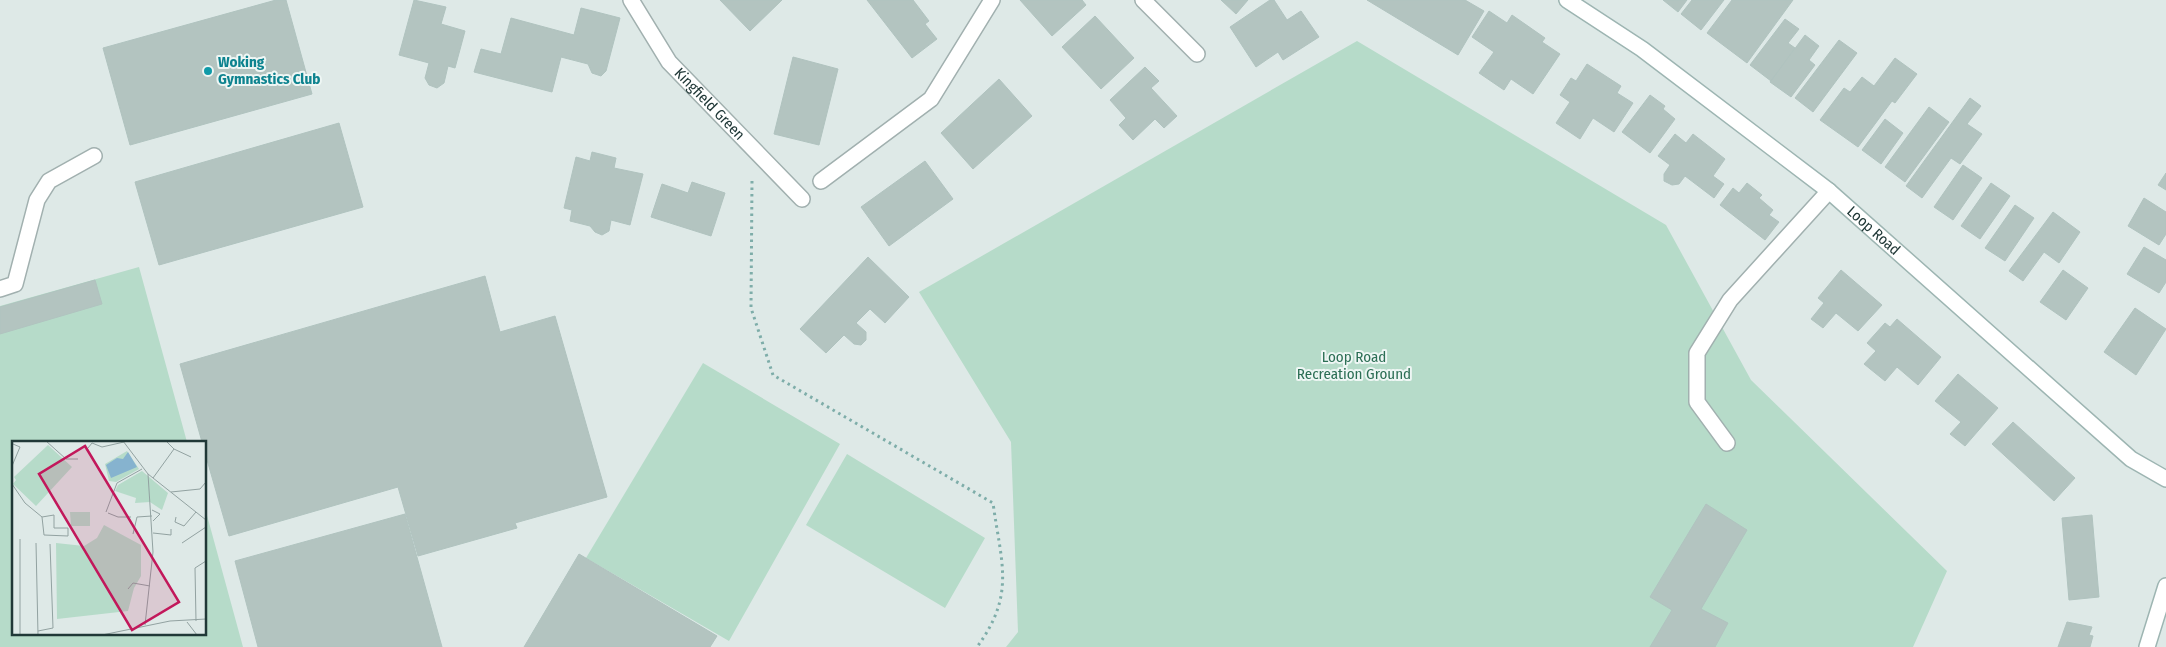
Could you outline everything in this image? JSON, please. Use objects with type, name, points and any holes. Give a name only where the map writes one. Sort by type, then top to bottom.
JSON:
[{"type":"main road","name":"Kingfield Green","points":[[631,0],[669,62],[752,150],[802,199]]},
{"type":"main road","points":[[821,181],[931,99],[992,0]]},
{"type":"main road","points":[[1143,0],[1197,54]]},
{"type":"main road","name":"Loop Road","points":[[1567,0],[1642,49],[1829,191],[2131,459],[2166,479]]},
{"type":"main road","points":[[0,289],[15,284],[36,200],[50,181],[94,156]]},
{"type":"main road","points":[[1727,443],[1697,402],[1697,353],[1730,300],[1829,191]]},
{"type":"main road","points":[[2147,647],[2166,586]]},
{"type":"path","points":[[752,150],[751,308],[773,375],[993,503],[1004,584],[1000,607],[989,630],[977,647]]},
{"type":"green space","name":"Loop Road Recreation Ground","points":[[1357,41],[1666,225],[1751,380],[1947,571],[1913,647],[1006,647],[1018,632],[1011,442],[919,292]]},
{"type":"green space","points":[[139,267],[187,441],[12,441],[12,634],[206,634],[206,512],[243,647],[0,647],[0,306]]},
{"type":"green space","points":[[703,363],[840,444],[729,641],[586,558]]},
{"type":"green space","points":[[847,454],[985,538],[945,608],[806,525]]},
{"type":"building","name":"Woking Gymnastics Club","points":[[276,0],[286,0],[312,94],[130,145],[103,48]]},
{"type":"building","points":[[414,0],[446,7],[441,24],[465,31],[455,68],[448,66],[444,83],[437,88],[429,85],[425,78],[429,63],[399,55]]},
{"type":"building","points":[[720,0],[782,0],[750,31]]},
{"type":"building","points":[[867,0],[913,0],[929,21],[925,24],[937,39],[912,58]]},
{"type":"building","points":[[1020,0],[1082,0],[1086,5],[1052,36]]},
{"type":"building","points":[[1221,0],[1248,0],[1236,14]]},
{"type":"building","points":[[1270,0],[1274,0],[1287,20],[1301,11],[1319,37],[1283,60],[1278,52],[1256,67],[1230,27]]},
{"type":"building","points":[[1367,0],[1465,0],[1484,11],[1458,55]]},
{"type":"building","points":[[1663,0],[1687,0],[1678,12]]},
{"type":"building","points":[[1692,0],[1724,0],[1701,30],[1681,14]]},
{"type":"building","points":[[1732,0],[1793,0],[1747,63],[1707,33]]},
{"type":"building","points":[[581,8],[620,18],[606,71],[601,76],[592,73],[588,64],[561,57],[552,92],[474,72],[481,49],[501,54],[511,18],[574,35]]},
{"type":"building","points":[[1489,11],[1507,23],[1512,15],[1545,38],[1542,42],[1560,54],[1533,94],[1511,79],[1504,90],[1479,73],[1494,52],[1472,37]]},
{"type":"building","points":[[1095,16],[1134,58],[1101,89],[1062,47]]},
{"type":"building","points":[[1785,19],[1799,29],[1788,43],[1795,48],[1771,81],[1750,65]]},
{"type":"building","points":[[1805,35],[1819,46],[1809,60],[1815,65],[1791,97],[1770,82]]},
{"type":"building","points":[[1839,40],[1857,53],[1813,112],[1795,98]]},
{"type":"building","points":[[793,57],[838,69],[819,145],[774,134]]},
{"type":"building","points":[[1895,58],[1917,74],[1895,103],[1892,101],[1858,147],[1820,120],[1844,88],[1850,92],[1862,77],[1874,86]]},
{"type":"building","points":[[1587,64],[1621,86],[1617,93],[1633,103],[1614,132],[1593,118],[1580,139],[1556,123],[1570,102],[1560,95],[1571,78],[1576,81]]},
{"type":"building","points":[[1145,67],[1159,81],[1151,88],[1177,116],[1164,128],[1155,119],[1133,140],[1119,125],[1126,118],[1110,100]]},
{"type":"building","points":[[999,79],[1032,116],[973,169],[941,133]]},
{"type":"building","points":[[1650,95],[1665,106],[1663,109],[1675,119],[1650,153],[1622,132]]},
{"type":"building","points":[[1970,98],[1981,106],[1967,124],[1982,134],[1960,164],[1951,158],[1922,198],[1906,186]]},
{"type":"building","points":[[1929,107],[1949,122],[1905,182],[1885,167]]},
{"type":"building","points":[[1885,119],[1903,133],[1881,164],[1862,150]]},
{"type":"building","points":[[339,123],[363,207],[159,265],[135,182]]},
{"type":"building","points":[[1675,134],[1686,143],[1693,134],[1725,159],[1713,176],[1724,184],[1714,198],[1685,176],[1679,184],[1672,185],[1664,181],[1664,174],[1670,165],[1658,156]]},
{"type":"building","points":[[592,152],[616,158],[614,168],[643,174],[630,225],[611,220],[609,231],[602,235],[595,232],[590,226],[570,221],[572,210],[564,208],[576,157],[590,161]]},
{"type":"building","points":[[925,161],[953,199],[889,246],[861,207]]},
{"type":"building","points":[[1963,165],[1982,178],[1953,220],[1934,207]]},
{"type":"building","points":[[2166,173],[2166,190],[2158,185]]},
{"type":"building","points":[[692,182],[725,193],[711,236],[651,217],[662,184],[688,193]]},
{"type":"building","points":[[1747,183],[1762,195],[1759,198],[1773,210],[1769,215],[1779,222],[1765,240],[1720,205],[1733,188],[1739,193]]},
{"type":"building","points":[[1991,183],[2010,196],[1980,239],[1961,226]]},
{"type":"building","points":[[2144,198],[2166,212],[2166,234],[2159,245],[2128,226]]},
{"type":"building","points":[[2015,205],[2034,218],[2005,261],[1985,248]]},
{"type":"building","points":[[2053,212],[2080,232],[2059,263],[2044,252],[2023,281],[2009,271]]},
{"type":"building","points":[[2144,247],[2166,260],[2166,282],[2159,293],[2127,274]]},
{"type":"building","points":[[868,257],[909,297],[885,323],[870,309],[856,323],[866,332],[866,340],[861,345],[854,344],[844,335],[826,353],[800,329]]},
{"type":"building","points":[[1841,270],[1882,305],[1858,331],[1836,313],[1823,328],[1811,319],[1824,303],[1818,298]]},
{"type":"building","points":[[2063,270],[2088,288],[2066,320],[2040,302]]},
{"type":"building","points":[[485,276],[500,332],[555,316],[607,497],[515,523],[517,528],[418,556],[398,487],[229,536],[206,456],[206,441],[202,441],[180,364]]},
{"type":"building","points":[[95,280],[102,304],[0,334],[0,307]]},
{"type":"building","points":[[2135,308],[2166,329],[2136,375],[2104,352]]},
{"type":"building","points":[[1897,319],[1941,357],[1918,385],[1897,367],[1885,381],[1864,364],[1876,351],[1867,343],[1885,323],[1890,327]]},
{"type":"building","points":[[1958,374],[1998,408],[1965,446],[1950,434],[1961,422],[1935,401]]},
{"type":"building","points":[[2013,422],[2075,478],[2054,501],[1992,444]]},
{"type":"building","points":[[1706,504],[1747,530],[1701,609],[1728,623],[1715,647],[1650,647],[1672,610],[1650,597]]},
{"type":"building","points":[[405,514],[442,647],[258,647],[235,561]]},
{"type":"building","points":[[2092,515],[2099,597],[2069,600],[2062,518]]},
{"type":"building","points":[[579,554],[717,636],[710,647],[524,647]]},
{"type":"building","points":[[2067,622],[2092,627],[2089,635],[2093,636],[2090,647],[2058,647]]},
{"type":"place","name":"Woking Gymnastics Club","points":[[208,71]]}]
